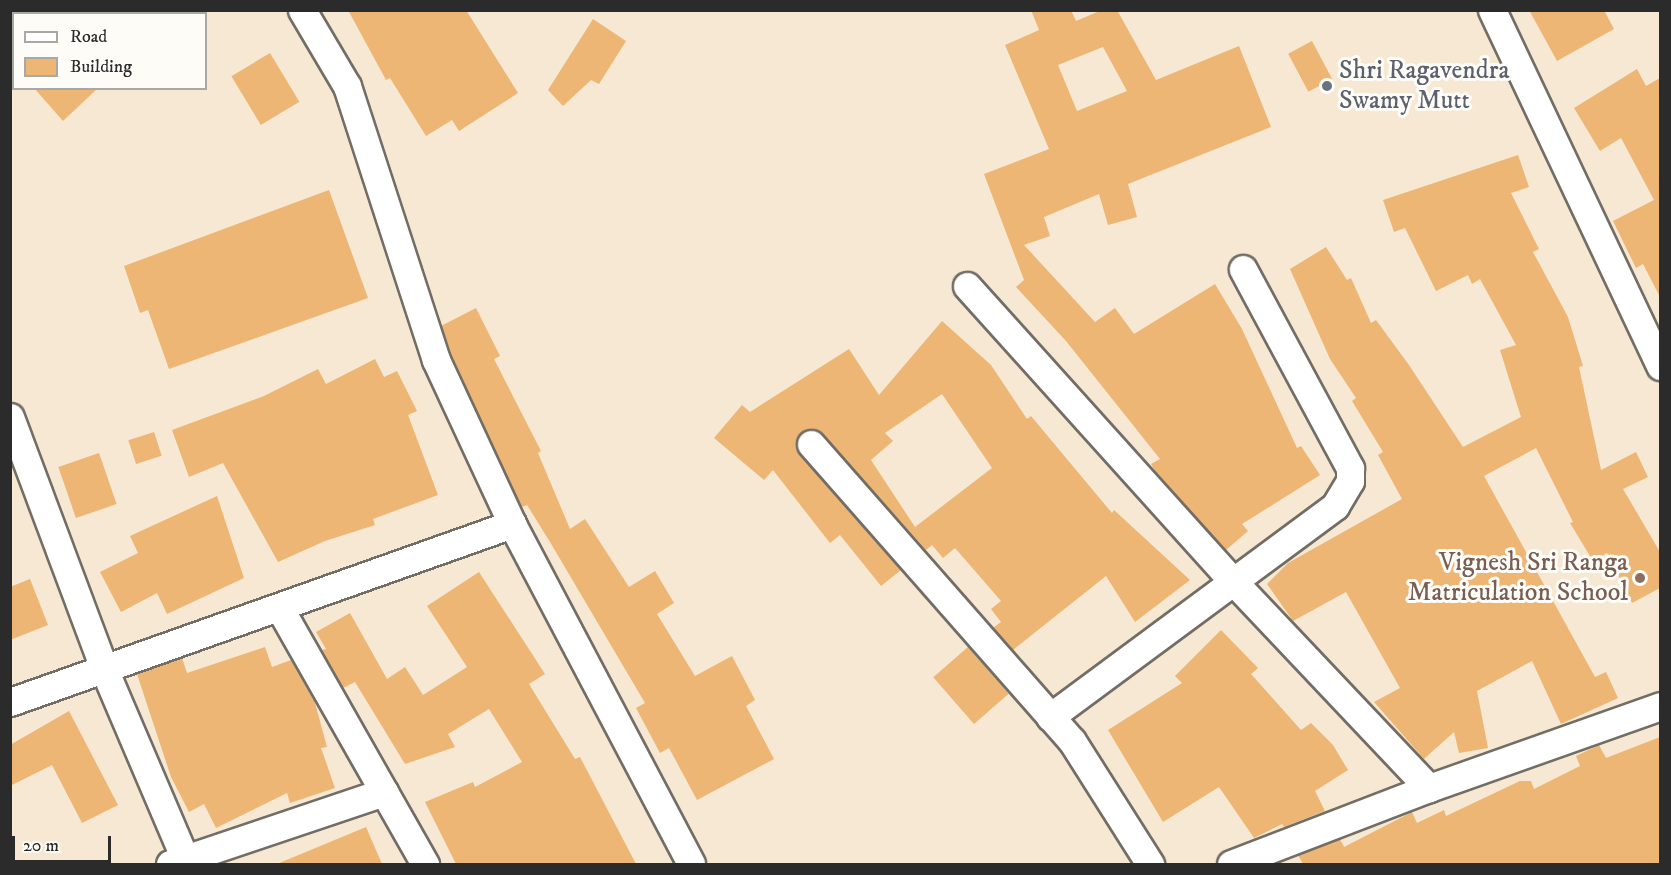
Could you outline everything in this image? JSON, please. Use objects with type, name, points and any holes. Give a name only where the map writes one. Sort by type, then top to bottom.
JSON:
[{"type":"street","points":[[302,10],[347,86],[436,360],[512,524],[691,864]]},
{"type":"street","points":[[1492,10],[1660,366]]},
{"type":"street","points":[[1050,717],[1335,506],[1350,481],[1350,468],[1243,269]]},
{"type":"street","points":[[967,286],[1233,581],[1429,788]]},
{"type":"street","points":[[10,417],[104,669],[180,863],[384,792]]},
{"type":"street","points":[[811,444],[1072,741],[1150,864]]},
{"type":"street","points":[[10,702],[512,524]]},
{"type":"street","points":[[279,607],[425,864]]},
{"type":"street","points":[[1230,864],[1429,788],[1660,706]]},
{"type":"building","points":[[348,10],[466,10],[518,93],[459,131],[452,120],[426,136],[390,78],[386,80]]},
{"type":"building","points":[[1031,10],[1071,10],[1076,21],[1102,10],[1117,10],[1156,80],[1239,46],[1271,127],[1128,184],[1137,217],[1108,225],[1099,194],[1044,217],[1050,236],[1024,245],[1095,322],[1115,308],[1134,334],[1215,284],[1242,329],[1297,448],[1301,446],[1320,475],[1242,524],[1248,531],[1226,550],[1155,471],[1151,464],[1160,459],[1066,341],[1016,287],[1024,280],[984,174],[1049,149],[1005,45],[1039,30]],"holes":[[[1103,47],[1127,91],[1077,111],[1058,65]]]},
{"type":"building","points":[[1529,10],[1604,10],[1614,29],[1557,61]]},
{"type":"building","points":[[593,19],[626,41],[599,84],[591,80],[563,106],[548,90]]},
{"type":"building","points":[[1312,41],[1332,79],[1308,92],[1288,54]]},
{"type":"building","points":[[270,53],[299,102],[261,125],[231,76]]},
{"type":"building","points":[[1637,69],[1646,86],[1660,78],[1660,297],[1643,264],[1636,268],[1613,221],[1654,200],[1621,138],[1600,151],[1574,108]]},
{"type":"building","points":[[36,90],[96,90],[63,121]]},
{"type":"building","points":[[1518,155],[1529,187],[1511,193],[1539,249],[1533,252],[1568,317],[1583,366],[1579,367],[1601,470],[1636,452],[1648,477],[1623,489],[1660,552],[1660,588],[1632,603],[1607,553],[1593,561],[1570,523],[1573,522],[1536,448],[1484,476],[1595,677],[1606,672],[1618,698],[1561,724],[1532,661],[1477,691],[1488,748],[1459,753],[1454,732],[1424,759],[1374,702],[1400,688],[1346,592],[1293,621],[1267,584],[1288,563],[1402,499],[1378,455],[1383,452],[1352,401],[1356,398],[1330,359],[1290,269],[1326,247],[1347,280],[1351,278],[1371,323],[1376,320],[1463,447],[1521,417],[1500,350],[1516,345],[1480,279],[1472,284],[1468,275],[1436,291],[1405,228],[1394,232],[1383,200]]},
{"type":"building","points":[[329,190],[368,298],[169,369],[148,310],[140,313],[124,266]]},
{"type":"building","points":[[476,308],[500,356],[494,359],[541,451],[538,453],[570,529],[585,519],[629,587],[655,571],[674,603],[657,614],[695,676],[732,656],[755,700],[746,706],[774,759],[697,800],[669,748],[660,753],[636,708],[645,703],[527,505],[521,507],[451,354],[441,326]]},
{"type":"building","points":[[942,321],[991,365],[1027,419],[1031,416],[1112,513],[1114,510],[1190,580],[1135,622],[1106,576],[1013,650],[993,628],[1001,622],[991,609],[1001,601],[955,548],[943,558],[932,545],[926,550],[822,433],[815,429],[801,432],[796,448],[901,570],[881,586],[840,535],[830,543],[773,470],[764,480],[714,438],[742,405],[750,412],[849,349],[879,395]],"holes":[[[942,394],[992,468],[915,527],[871,460],[893,441],[885,433]]]},
{"type":"building","points":[[375,359],[384,377],[397,371],[417,411],[408,415],[438,495],[373,519],[375,525],[325,541],[278,562],[223,463],[189,477],[172,430],[264,396],[318,369],[326,384]]},
{"type":"building","points":[[154,432],[162,456],[136,464],[128,440]]},
{"type":"building","points":[[99,453],[117,504],[76,518],[58,467]]},
{"type":"building","points":[[217,496],[244,578],[167,614],[157,593],[121,612],[100,572],[138,553],[130,536]]},
{"type":"building","points":[[479,572],[545,674],[529,684],[575,759],[580,757],[636,864],[456,864],[425,802],[473,782],[475,787],[522,762],[489,709],[448,734],[455,747],[405,764],[355,682],[343,688],[322,650],[326,649],[316,632],[350,613],[387,679],[405,667],[423,695],[467,667],[427,606]]},
{"type":"building","points":[[30,579],[48,625],[10,640],[10,587]]},
{"type":"building","points":[[1221,630],[1258,668],[1251,674],[1301,730],[1311,723],[1333,745],[1348,770],[1315,791],[1325,811],[1284,827],[1282,824],[1254,838],[1219,787],[1163,822],[1108,730],[1182,683],[1175,676]]},
{"type":"building","points":[[265,647],[272,667],[291,660],[315,703],[327,747],[321,748],[335,788],[290,803],[287,793],[216,828],[204,804],[189,812],[171,777],[137,674],[182,658],[187,673]]},
{"type":"building","points":[[968,647],[1009,694],[974,724],[933,677]]},
{"type":"building","points":[[69,711],[118,805],[82,823],[52,765],[10,786],[10,745]]},
{"type":"building","points":[[1660,737],[1660,864],[1303,864],[1298,855],[1340,839],[1344,847],[1412,812],[1417,823],[1444,810],[1446,816],[1520,781],[1531,781],[1534,789],[1580,766],[1576,756],[1599,745],[1606,758]]},
{"type":"building","points":[[366,827],[382,864],[277,864]]},
{"type":"place","name":"Shri Ragavendra Swamy Mutt","points":[[1327,86]]},
{"type":"place","name":"Vignesh Sri Ranga Matriculation School","points":[[1640,578]]}]
